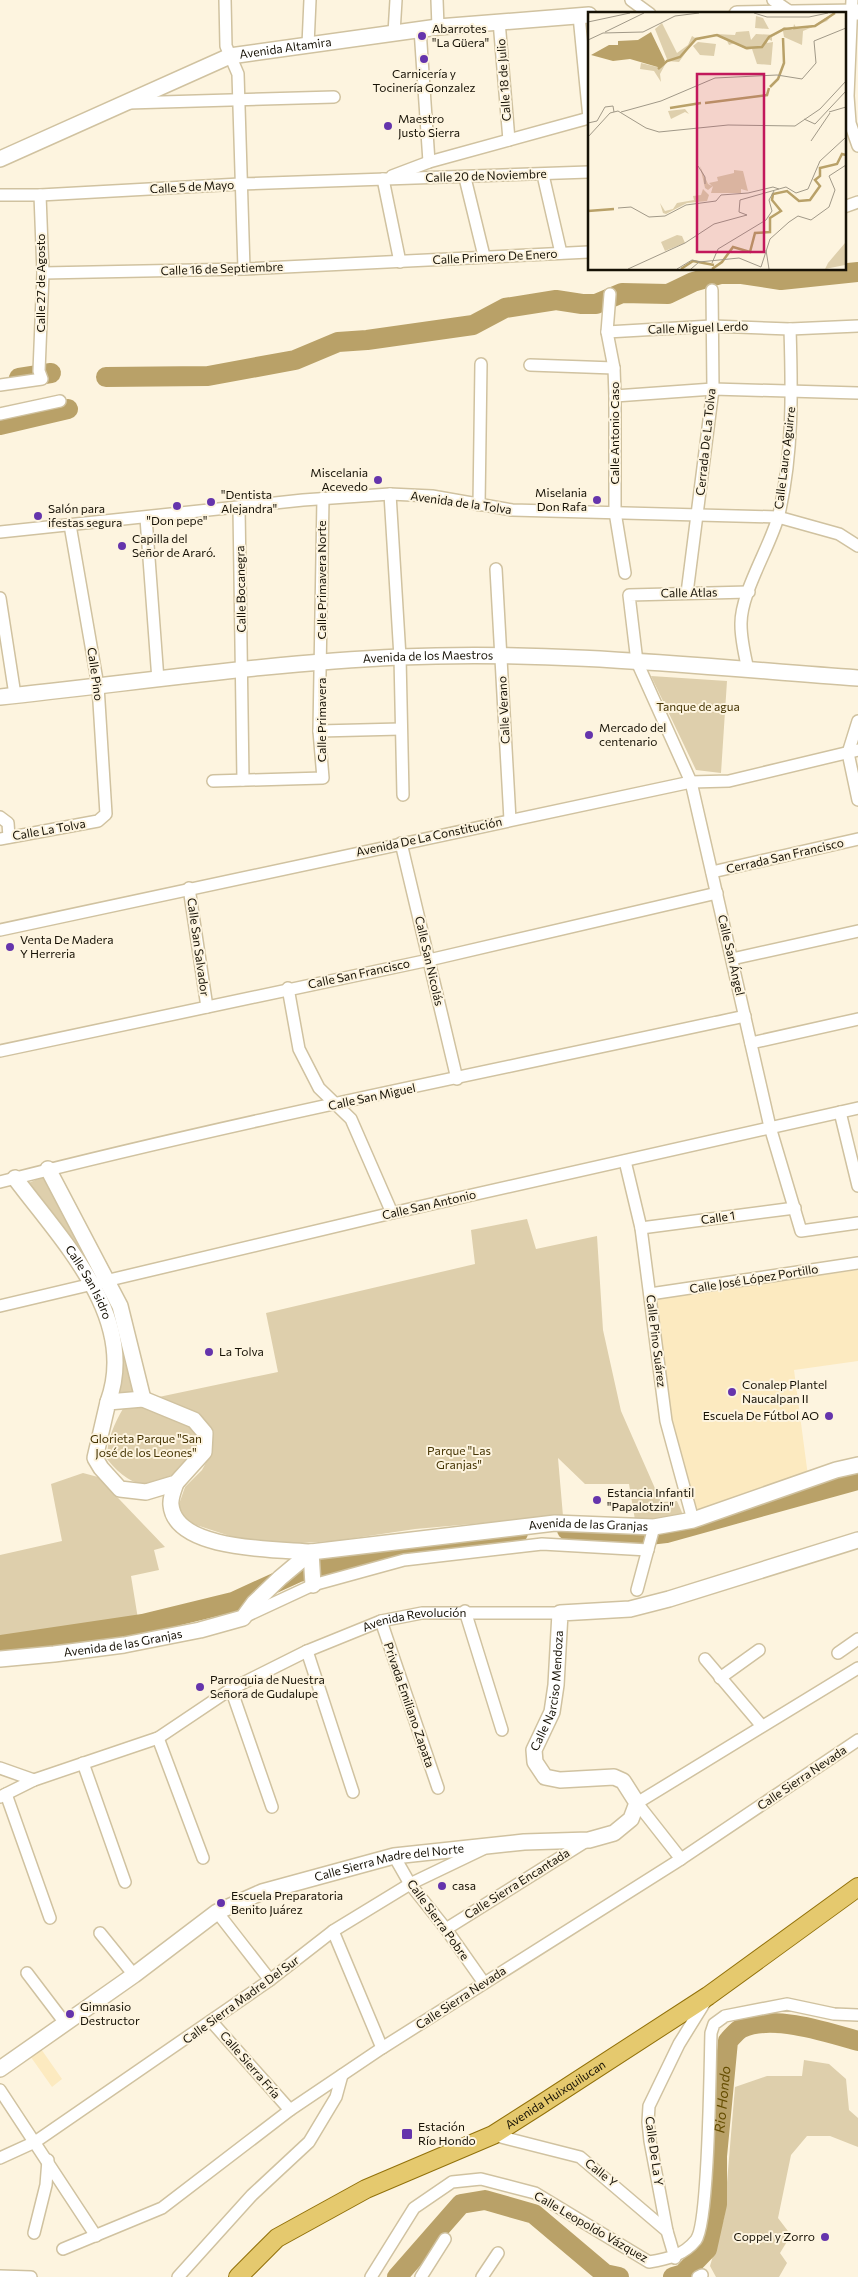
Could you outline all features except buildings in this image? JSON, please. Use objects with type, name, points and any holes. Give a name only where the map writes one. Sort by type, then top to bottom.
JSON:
[{"type":"main road","name":"Avenida Huixquilucan","points":[[238,2277],[277,2238],[366,2189],[493,2134],[708,1996],[858,1887]]},
{"type":"street","points":[[225,0],[225,35],[230,56],[238,74],[244,269]]},
{"type":"street","points":[[308,45],[310,0]]},
{"type":"street","points":[[394,33],[396,0]]},
{"type":"street","points":[[437,0],[438,27]]},
{"type":"street","points":[[631,0],[647,12]]},
{"type":"street","points":[[773,0],[791,12]]},
{"type":"street","points":[[804,12],[854,8],[846,96],[858,146]]},
{"type":"street","points":[[584,16],[588,98]]},
{"type":"street","name":"Avenida Altamira","points":[[0,159],[230,56],[420,29],[499,21],[584,16]]},
{"type":"street","name":"Calle 18 de Julio","points":[[499,21],[509,140]]},
{"type":"street","points":[[420,29],[429,162]]},
{"type":"street","points":[[127,103],[334,98]]},
{"type":"street","points":[[400,262],[384,179],[429,162],[588,118]]},
{"type":"street","name":"Calle 20 de Noviembre","points":[[384,179],[465,178],[588,172]]},
{"type":"street","points":[[543,175],[561,253]]},
{"type":"street","points":[[465,178],[484,256]]},
{"type":"street","name":"Calle 5 de Mayo","points":[[0,195],[40,195],[240,184],[384,179]]},
{"type":"street","name":"Calle 27 de Agosto","points":[[0,385],[40,375],[43,273],[40,195]]},
{"type":"street","points":[[846,206],[858,202]]},
{"type":"street","name":"Calle Primero De Enero","points":[[400,262],[484,256],[588,252]]},
{"type":"street","name":"Calle 16 de Septiembre","points":[[43,273],[244,269],[400,262]]},
{"type":"street","name":"Cerrada De La Tolva","points":[[687,593],[713,389],[712,290]]},
{"type":"street","name":"Calle Antonio Caso","points":[[610,294],[607,332],[614,368],[615,512],[625,573]]},
{"type":"street","name":"Calle Miguel Lerdo","points":[[607,332],[712,326],[790,329],[858,326]]},
{"type":"street","name":"Calle Lauro Aguirre","points":[[748,670],[741,624],[749,592],[778,517],[784,482],[792,392],[790,329]]},
{"type":"street","points":[[479,505],[481,364]]},
{"type":"street","points":[[530,365],[614,368]]},
{"type":"street","points":[[615,396],[713,389],[858,393]]},
{"type":"street","points":[[0,414],[60,401]]},
{"type":"street","points":[[390,494],[400,657],[403,795]]},
{"type":"street","name":"Avenida de la Tolva","points":[[0,532],[323,498],[390,494],[432,496],[512,510],[698,513],[778,517],[839,534],[858,546]]},
{"type":"street","name":"Calle Primavera Norte","points":[[322,662],[323,498]]},
{"type":"street","name":"Calle Bocanegra","points":[[239,507],[243,780]]},
{"type":"street","points":[[146,518],[158,680]]},
{"type":"street","name":"Calle Pino","points":[[70,525],[98,686],[106,808],[106,814],[98,821]]},
{"type":"street","name":"Calle Verano","points":[[496,569],[510,820]]},
{"type":"street","name":"Calle Atlas","points":[[637,662],[629,595],[749,592]]},
{"type":"street","points":[[0,598],[7,696]]},
{"type":"street","name":"Avenida de los Maestros","points":[[7,696],[322,662],[400,657],[501,655],[637,662],[858,678]]},
{"type":"street","name":"Calle Primavera","points":[[243,780],[323,778],[319,731],[322,662]]},
{"type":"street","points":[[637,662],[691,782]]},
{"type":"street","points":[[858,721],[853,752],[858,800]]},
{"type":"street","points":[[319,731],[401,729]]},
{"type":"street","name":"Avenida De La Constitución","points":[[0,930],[691,782],[728,781],[853,752]]},
{"type":"street","points":[[212,781],[243,780]]},
{"type":"street","name":"Calle San Ángel","points":[[691,782],[770,1127],[801,1231],[858,1223]]},
{"type":"street","points":[[0,817],[8,823],[4,838]]},
{"type":"street","name":"Calle La Tolva","points":[[4,838],[98,821]]},
{"type":"street","name":"Cerrada San Francisco","points":[[712,872],[858,839]]},
{"type":"street","name":"Calle San Nicolás","points":[[401,844],[457,1079]]},
{"type":"street","name":"Calle San Salvador","points":[[189,888],[207,1007]]},
{"type":"street","name":"Calle San Francisco","points":[[0,1051],[288,988],[429,960],[717,893]]},
{"type":"street","points":[[732,959],[858,931]]},
{"type":"street","points":[[288,988],[299,1049],[319,1088],[351,1119],[392,1213]]},
{"type":"street","name":"Calle San Miguel","points":[[0,1182],[48,1169],[336,1104],[745,1016]]},
{"type":"street","points":[[751,1043],[858,1019]]},
{"type":"street","name":"Calle San Antonio","points":[[0,1306],[392,1213],[858,1108]]},
{"type":"street","points":[[840,1112],[858,1186]]},
{"type":"street","name":"Calle Pino Suárez","points":[[625,1161],[640,1228],[666,1421],[693,1520]]},
{"type":"street","name":"Calle San Isidro","points":[[48,1169],[99,1281],[116,1353],[114,1386],[108,1402]]},
{"type":"street","name":"Calle San Isidro","points":[[15,1178],[120,1306],[143,1399]]},
{"type":"street","name":"Calle 1","points":[[640,1228],[795,1208]]},
{"type":"street","name":"Calle José López Portillo","points":[[650,1294],[858,1263]]},
{"type":"street","points":[[143,1399],[194,1420],[205,1433],[204,1452],[176,1483],[146,1492],[120,1489],[100,1468],[95,1458],[108,1402],[143,1399]]},
{"type":"street","name":"Avenida de las Granjas","points":[[176,1483],[170,1504],[173,1516],[186,1530],[206,1539],[244,1546],[312,1567],[404,1560],[542,1544],[651,1537],[693,1520],[836,1470],[858,1465]]},
{"type":"street","name":"Avenida de las Granjas","points":[[243,1618],[254,1603],[280,1578],[412,1538],[555,1523],[651,1537]]},
{"type":"street","points":[[637,1590],[651,1537]]},
{"type":"street","points":[[404,1560],[412,1538]]},
{"type":"street","name":"Avenida Revolución","points":[[3,1796],[34,1780],[158,1738],[231,1689],[307,1651],[380,1621],[422,1613],[465,1611],[560,1613],[630,1609],[669,1599],[858,1540]]},
{"type":"street","name":"Avenida de las Granjas","points":[[0,1659],[124,1645],[200,1630],[243,1618],[312,1567]]},
{"type":"street","points":[[465,1611],[502,1730]]},
{"type":"street","name":"Calle Narciso Mendoza","points":[[560,1613],[556,1686],[552,1712],[534,1750],[535,1762],[545,1777],[560,1780],[614,1777],[623,1781],[637,1803]]},
{"type":"street","name":"Privada Emiliano Zapata","points":[[380,1621],[438,1788]]},
{"type":"street","points":[[838,1653],[858,1639]]},
{"type":"street","points":[[720,1678],[759,1650]]},
{"type":"street","points":[[307,1651],[353,1792]]},
{"type":"street","points":[[705,1659],[761,1726]]},
{"type":"street","points":[[681,1859],[637,1803],[858,1668]]},
{"type":"street","points":[[231,1689],[272,1807]]},
{"type":"street","points":[[158,1738],[203,1858]]},
{"type":"street","name":"Calle Sierra Nevada","points":[[63,2249],[162,2208],[290,2110],[382,2048],[681,1859],[858,1740]]},
{"type":"street","points":[[83,1763],[125,1882]]},
{"type":"street","points":[[0,1768],[34,1780]]},
{"type":"street","points":[[3,1796],[50,1918]]},
{"type":"street","name":"Calle Sierra Madre del Norte","points":[[0,2069],[134,1975],[217,1912],[262,1892],[394,1856],[485,1848],[524,1842],[589,1840],[614,1833],[631,1819],[637,1803]]},
{"type":"street","name":"Calle Sierra Encantada","points":[[446,1929],[589,1840]]},
{"type":"street","name":"Calle Sierra Madre Del Sur","points":[[0,2158],[35,2142],[270,1980],[334,1931],[410,1884],[485,1848]]},
{"type":"street","name":"Calle Sierra Pobre","points":[[394,1856],[410,1884],[446,1929],[484,1983]]},
{"type":"street","points":[[217,1912],[270,1980]]},
{"type":"street","points":[[334,1931],[382,2048]]},
{"type":"street","points":[[100,1933],[134,1975]]},
{"type":"street","points":[[27,1973],[65,2023]]},
{"type":"street","name":"Calle De La Y","points":[[667,2231],[650,2141],[649,2106],[679,2044],[708,1996]]},
{"type":"street","points":[[667,2231],[675,2258],[698,2239],[705,2203],[711,2033],[714,2024],[725,2016],[788,2004],[834,2014],[858,2015]]},
{"type":"street","name":"Calle Sierra Fría","points":[[211,2021],[290,2110]]},
{"type":"street","points":[[178,2277],[252,2195],[309,2142],[336,2096],[342,2075]]},
{"type":"street","points":[[0,2090],[48,2160],[96,2236]]},
{"type":"street","name":"Calle Y","points":[[493,2134],[580,2157],[667,2231]]},
{"type":"street","points":[[34,2234],[46,2185],[48,2160]]},
{"type":"street","name":"Calle Leopoldo Vázquez","points":[[371,2277],[414,2208],[452,2182],[481,2179],[535,2193],[650,2262],[675,2258]]},
{"type":"street","points":[[421,2277],[445,2239]]},
{"type":"street","points":[[482,2277],[498,2253]]},
{"type":"street","points":[[0,2276],[31,2277]]},
{"type":"shaded area","name":"Conalep Plantel Naucalpan II","points":[[858,1270],[858,1361],[794,1370],[808,1476],[696,1511],[670,1414],[656,1298]]},
{"type":"shaded area","points":[[39,2046],[62,2079],[52,2087],[28,2053]]},
{"type":"green space","name":"Tanque de agua","points":[[651,676],[727,681],[721,773],[696,770]]},
{"type":"green space","points":[[49,1174],[106,1278],[143,1399],[108,1402],[116,1353],[86,1283],[24,1185]]},
{"type":"green space","name":"Parque \"Las Granjas\"","points":[[527,1219],[536,1249],[597,1236],[603,1330],[621,1411],[661,1502],[677,1501],[684,1517],[651,1521],[635,1520],[629,1484],[585,1484],[558,1458],[563,1516],[415,1529],[335,1541],[285,1544],[233,1537],[184,1521],[178,1507],[185,1487],[202,1470],[213,1449],[199,1415],[154,1398],[278,1372],[266,1313],[475,1264],[471,1230]]},
{"type":"green space","name":"Glorieta Parque \"San José de los Leones\"","points":[[145,1405],[190,1424],[199,1434],[200,1448],[177,1471],[155,1483],[144,1484],[132,1481],[120,1473],[107,1459],[108,1445],[112,1432],[124,1407]]},
{"type":"green space","points":[[83,1473],[98,1477],[165,1547],[154,1550],[159,1570],[131,1576],[138,1619],[0,1641],[0,1555],[62,1541],[51,1484]]},
{"type":"green space","points":[[804,2060],[829,2064],[846,2079],[849,2110],[858,2118],[858,2147],[830,2136],[807,2136],[791,2155],[778,2218],[791,2235],[780,2253],[787,2263],[779,2277],[716,2277],[710,2266],[724,2218],[735,2087],[767,2076],[802,2076]]},
{"type":"waterway","points":[[106,377],[208,376],[295,360],[338,342],[367,340],[473,325],[505,308],[556,300],[596,304],[622,293],[668,294],[693,282],[721,274],[742,274],[781,280],[858,272]]},
{"type":"waterway","points":[[19,378],[51,373]]},
{"type":"waterway","points":[[0,425],[68,409]]},
{"type":"waterway","points":[[567,1530],[632,1537],[666,1533],[858,1480]]},
{"type":"waterway","points":[[0,1645],[143,1624],[233,1602],[299,1572],[391,1550],[427,1549],[518,1533]]},
{"type":"waterway","name":"Rio Hondo","points":[[673,2277],[683,2274],[707,2249],[717,2204],[717,2156],[728,2041],[742,2028],[754,2024],[768,2023],[800,2026],[858,2041]]},
{"type":"waterway","name":"Rio Hondo","points":[[397,2277],[461,2204],[485,2200],[534,2214],[605,2274],[619,2277]]},
{"type":"place","name":"Abarrotes \"La Güera\"","points":[[422,36]]},
{"type":"place","name":"Carnicería y Tocinería Gonzalez","points":[[424,59]]},
{"type":"place","name":"Maestro Justo Sierra","points":[[388,126]]},
{"type":"place","name":"Miscelania Acevedo","points":[[378,480]]},
{"type":"place","name":"Miselania Don Rafa","points":[[597,500]]},
{"type":"place","name":"\"Dentista Alejandra\"","points":[[211,502]]},
{"type":"place","name":"\"Don pepe\"","points":[[177,506]]},
{"type":"place","name":"Salón para ifestas segura","points":[[38,516]]},
{"type":"place","name":"Capilla del Señor de Araró.","points":[[122,546]]},
{"type":"place","name":"Mercado del centenario","points":[[589,735]]},
{"type":"place","name":"Venta De Madera Y Herreria","points":[[10,947]]},
{"type":"place","name":"La Tolva","points":[[209,1352]]},
{"type":"place","name":"Conalep Plantel Naucalpan II","points":[[732,1392]]},
{"type":"place","name":"Escuela De Fútbol AO","points":[[829,1416]]},
{"type":"place","name":"Estancia Infantil \"Papalotzin\"","points":[[597,1500]]},
{"type":"place","name":"Parroquia de Nuestra Señora de Gudalupe","points":[[200,1687]]},
{"type":"place","name":"casa","points":[[442,1886]]},
{"type":"place","name":"Escuela Preparatoria Benito Juárez","points":[[221,1903]]},
{"type":"place","name":"Gimnasio Destructor","points":[[70,2014]]},
{"type":"place","name":"Estación Río Hondo","points":[[407,2134]]},
{"type":"place","name":"Coppel y Zorro","points":[[825,2237]]}]
